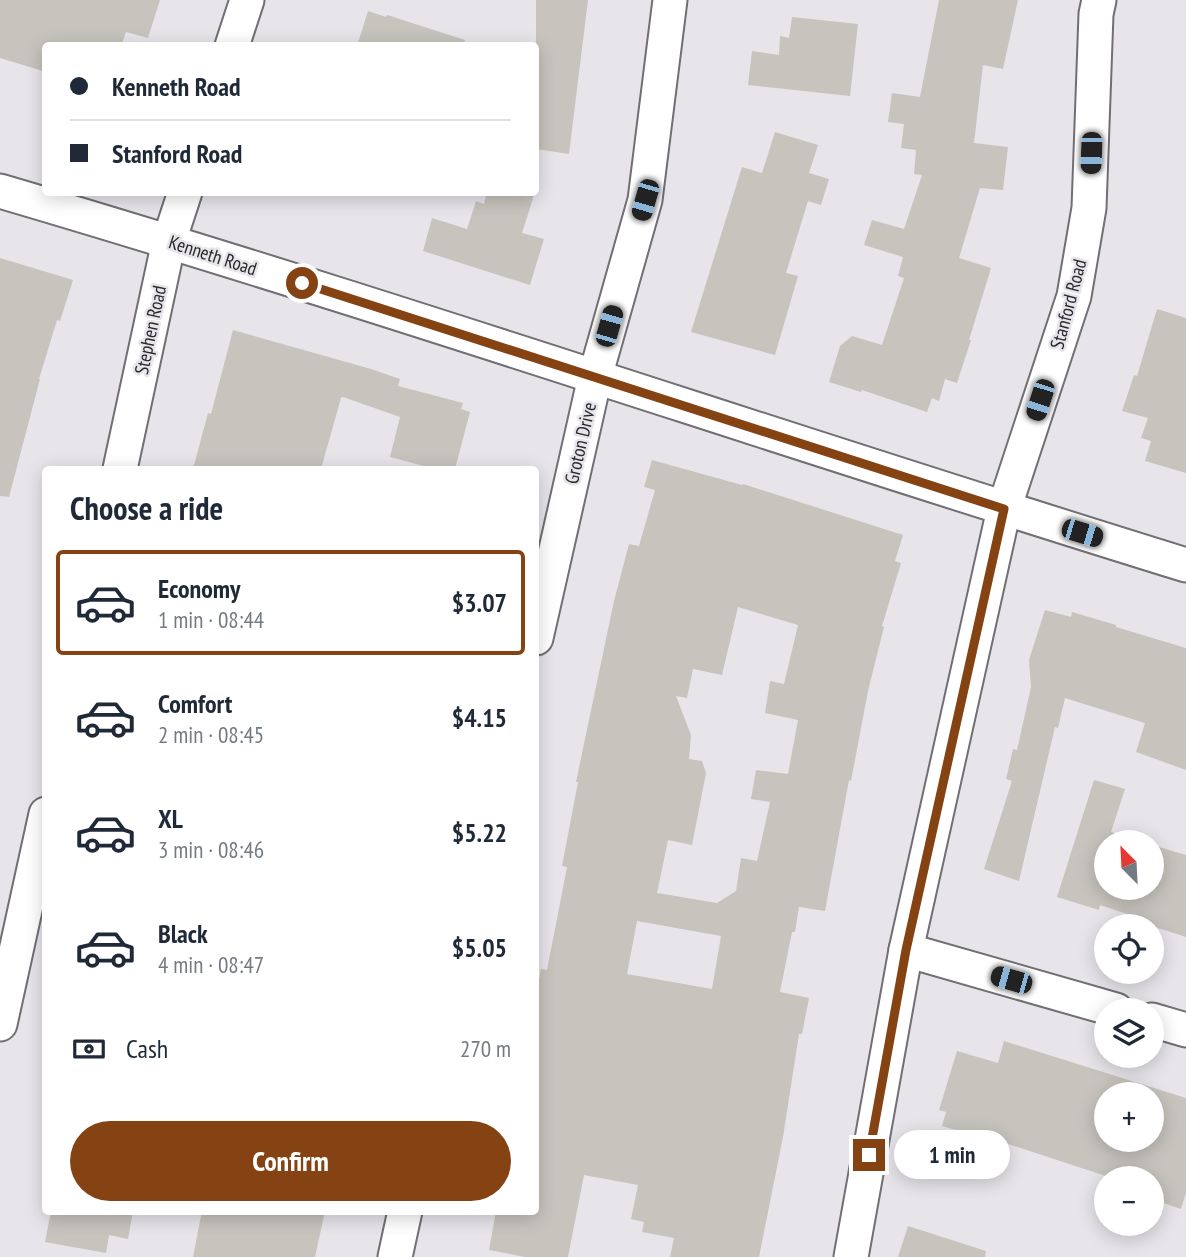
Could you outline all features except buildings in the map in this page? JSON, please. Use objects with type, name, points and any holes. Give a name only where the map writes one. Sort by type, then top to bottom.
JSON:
[{"type":"street","points":[[233,42],[247,0]]},
{"type":"street","name":"Groton Drive","points":[[539,625],[595,377],[645,200],[670,0]]},
{"type":"street","name":"Stanford Road","points":[[851,1257],[906,950],[1004,509],[1074,296],[1089,208],[1096,14],[1099,0]]},
{"type":"street","name":"Kenneth Road","points":[[0,191],[169,241],[1186,565]]},
{"type":"street","name":"Stephen Road","points":[[121,466],[169,241],[184,196]]},
{"type":"street","points":[[0,1024],[42,832]]},
{"type":"street","points":[[906,950],[1094,1004]]},
{"type":"street","points":[[1164,1024],[1186,1030]]},
{"type":"street","points":[[395,1257],[404,1215]]},
{"type":"route","points":[[302,283],[1004,509],[906,950],[869,1155]]}]
